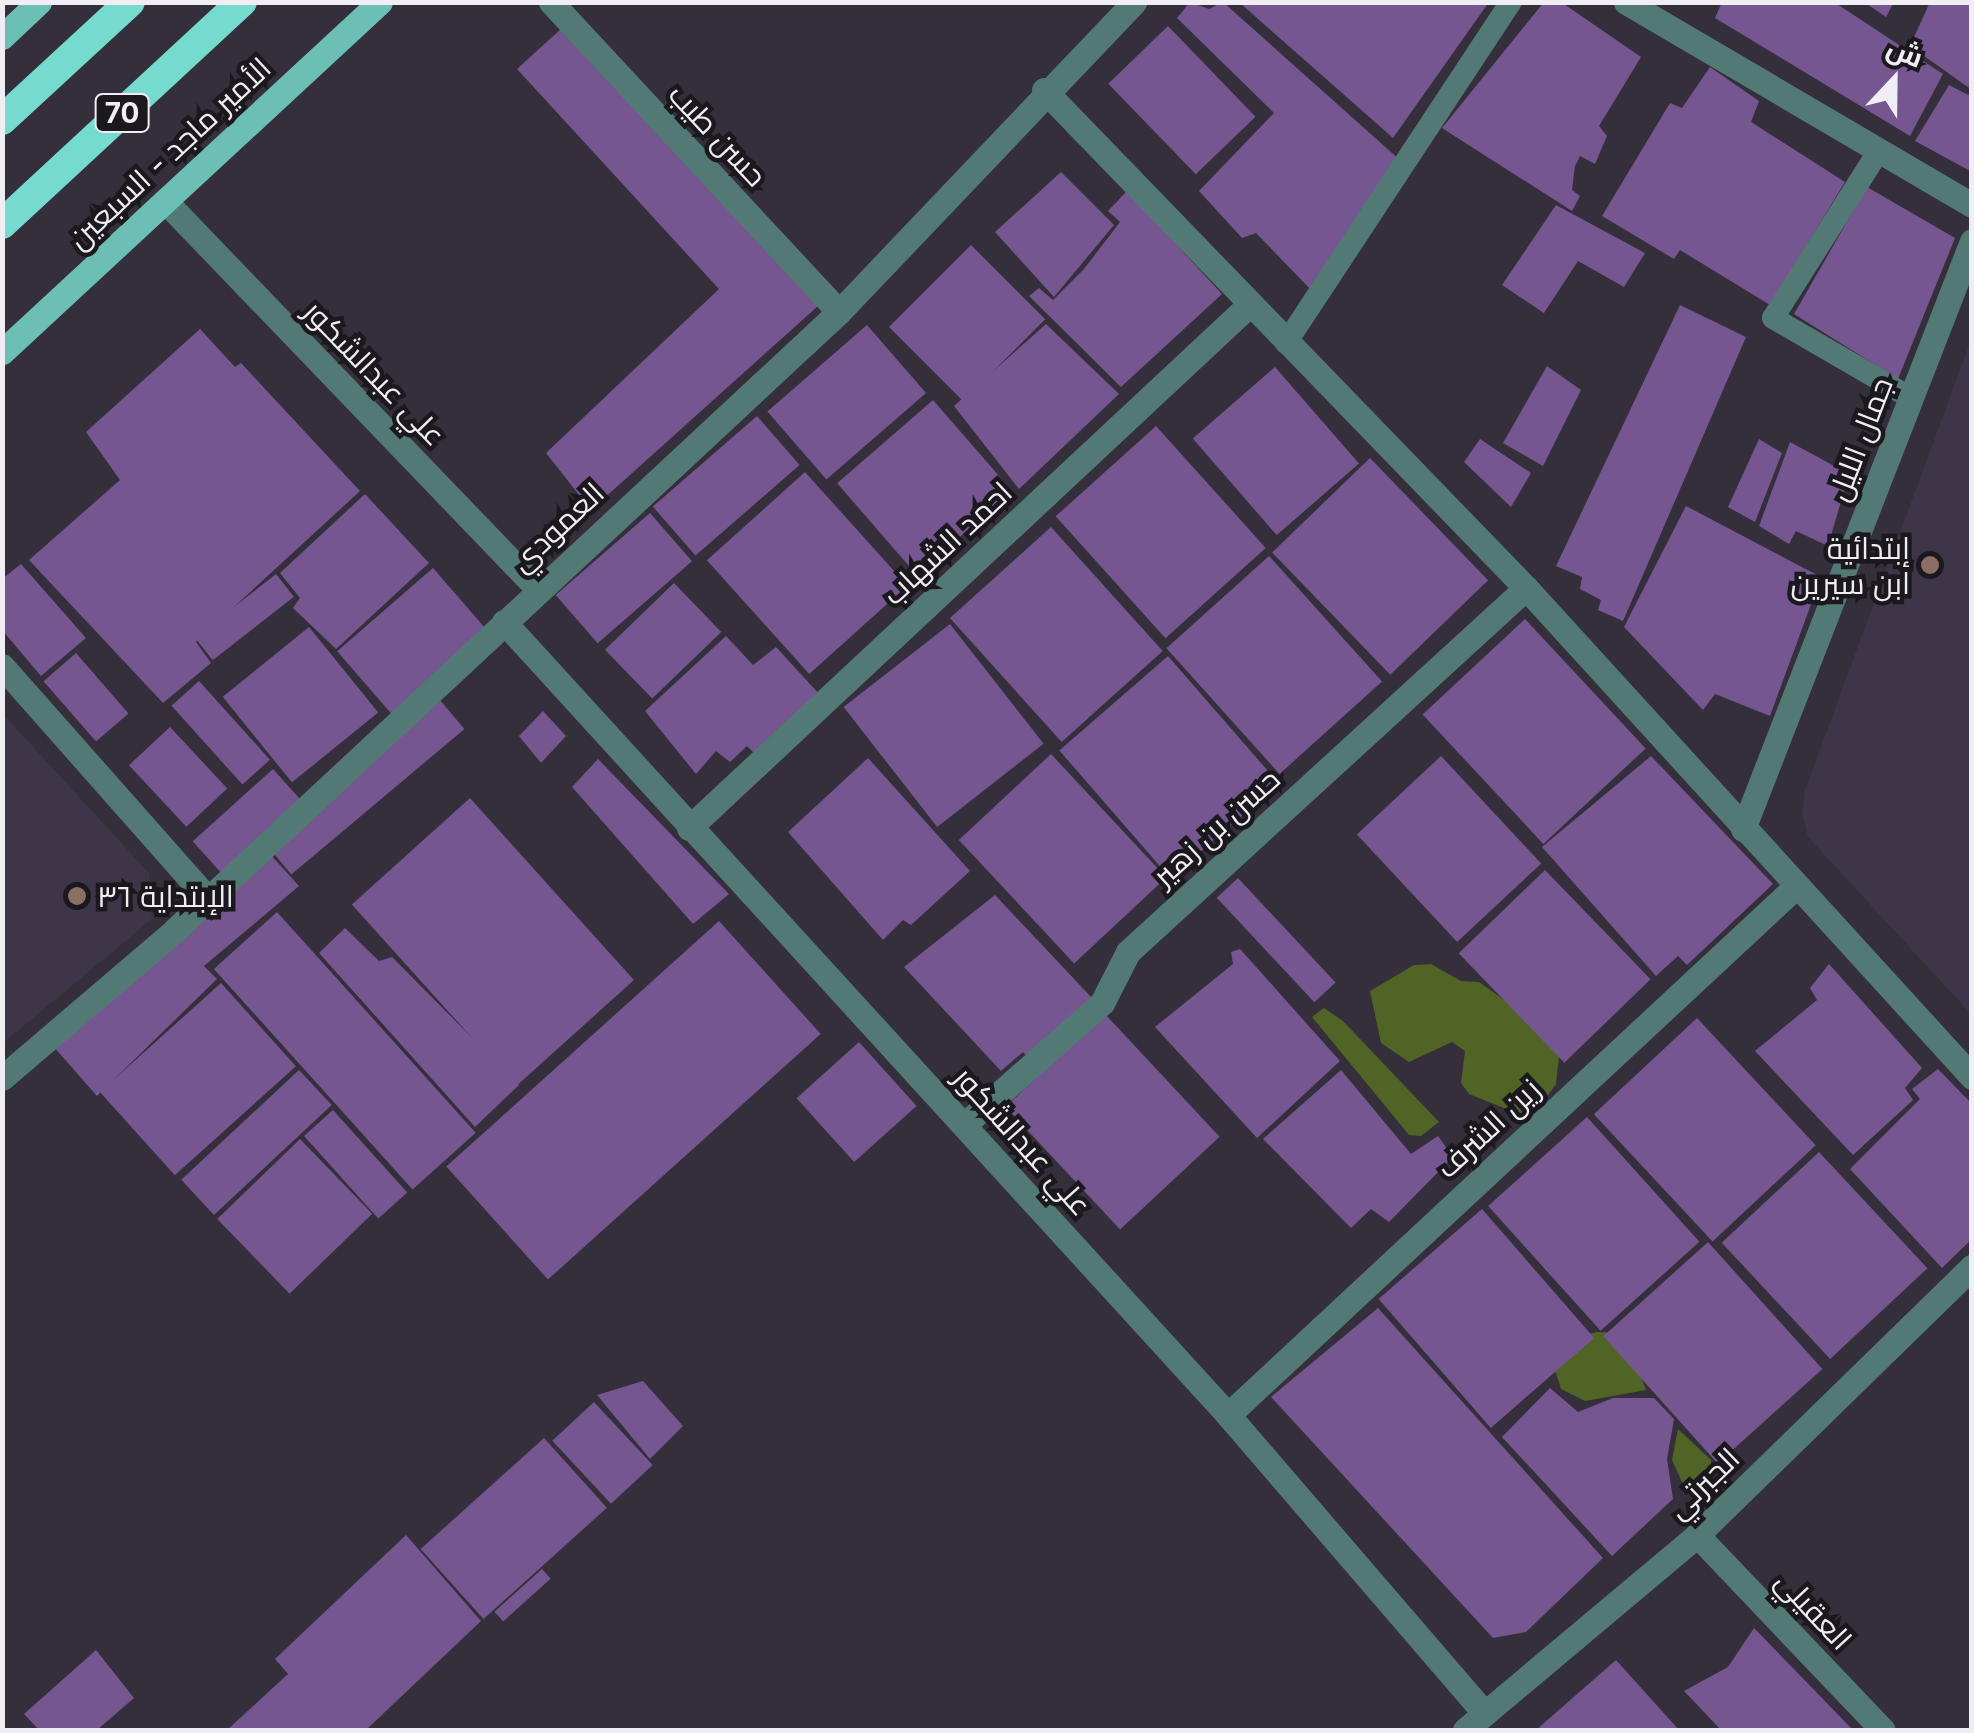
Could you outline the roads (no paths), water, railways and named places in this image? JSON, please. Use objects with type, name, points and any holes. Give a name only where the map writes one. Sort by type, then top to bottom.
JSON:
[{"type":"highway","name":"70","points":[[2,120],[130,2]]},
{"type":"highway","name":"70","points":[[2,224],[242,2]]},
{"type":"main road","points":[[4,34],[39,2]]},
{"type":"main road","name":"الأمير ماجد - السبعين","points":[[2,352],[380,2]]},
{"type":"street","name":"حسن طيب","points":[[550,2],[839,312]]},
{"type":"street","name":"العمودي","points":[[2,1078],[208,899],[839,312],[1044,90],[1134,2]]},
{"type":"street","points":[[1626,2],[1972,206]]},
{"type":"street","points":[[1044,90],[1526,588],[1793,889],[1972,1077]]},
{"type":"street","name":"علي عبدالشكور","points":[[166,201],[538,589]]},
{"type":"street","name":"جمال الليل","points":[[1743,829],[1972,241]]},
{"type":"street","name":"احمد الشهاب","points":[[689,828],[1249,305]]},
{"type":"street","name":"حسن بن زهير","points":[[964,1124],[1102,1003],[1128,952],[1526,588]]},
{"type":"street","name":"علي عبدالشكور","points":[[504,622],[1228,1416],[1475,1722]]},
{"type":"street","points":[[2,666],[208,899]]},
{"type":"street","name":"زين الشرف","points":[[1228,1416],[1793,889]]},
{"type":"street","name":"الجبرتي","points":[[1475,1722],[1697,1534],[1972,1267]]},
{"type":"street","name":"العقيلي","points":[[1697,1534],[1883,1730]]},
{"type":"lane","points":[[1286,343],[1511,2]]},
{"type":"lane","points":[[1878,152],[1773,318],[1911,398]]},
{"type":"place","name":"إبتدائية ابن سيرين","points":[[1930,565]]},
{"type":"place","name":"الإبتداية ٣٦","points":[[77,896]]}]
